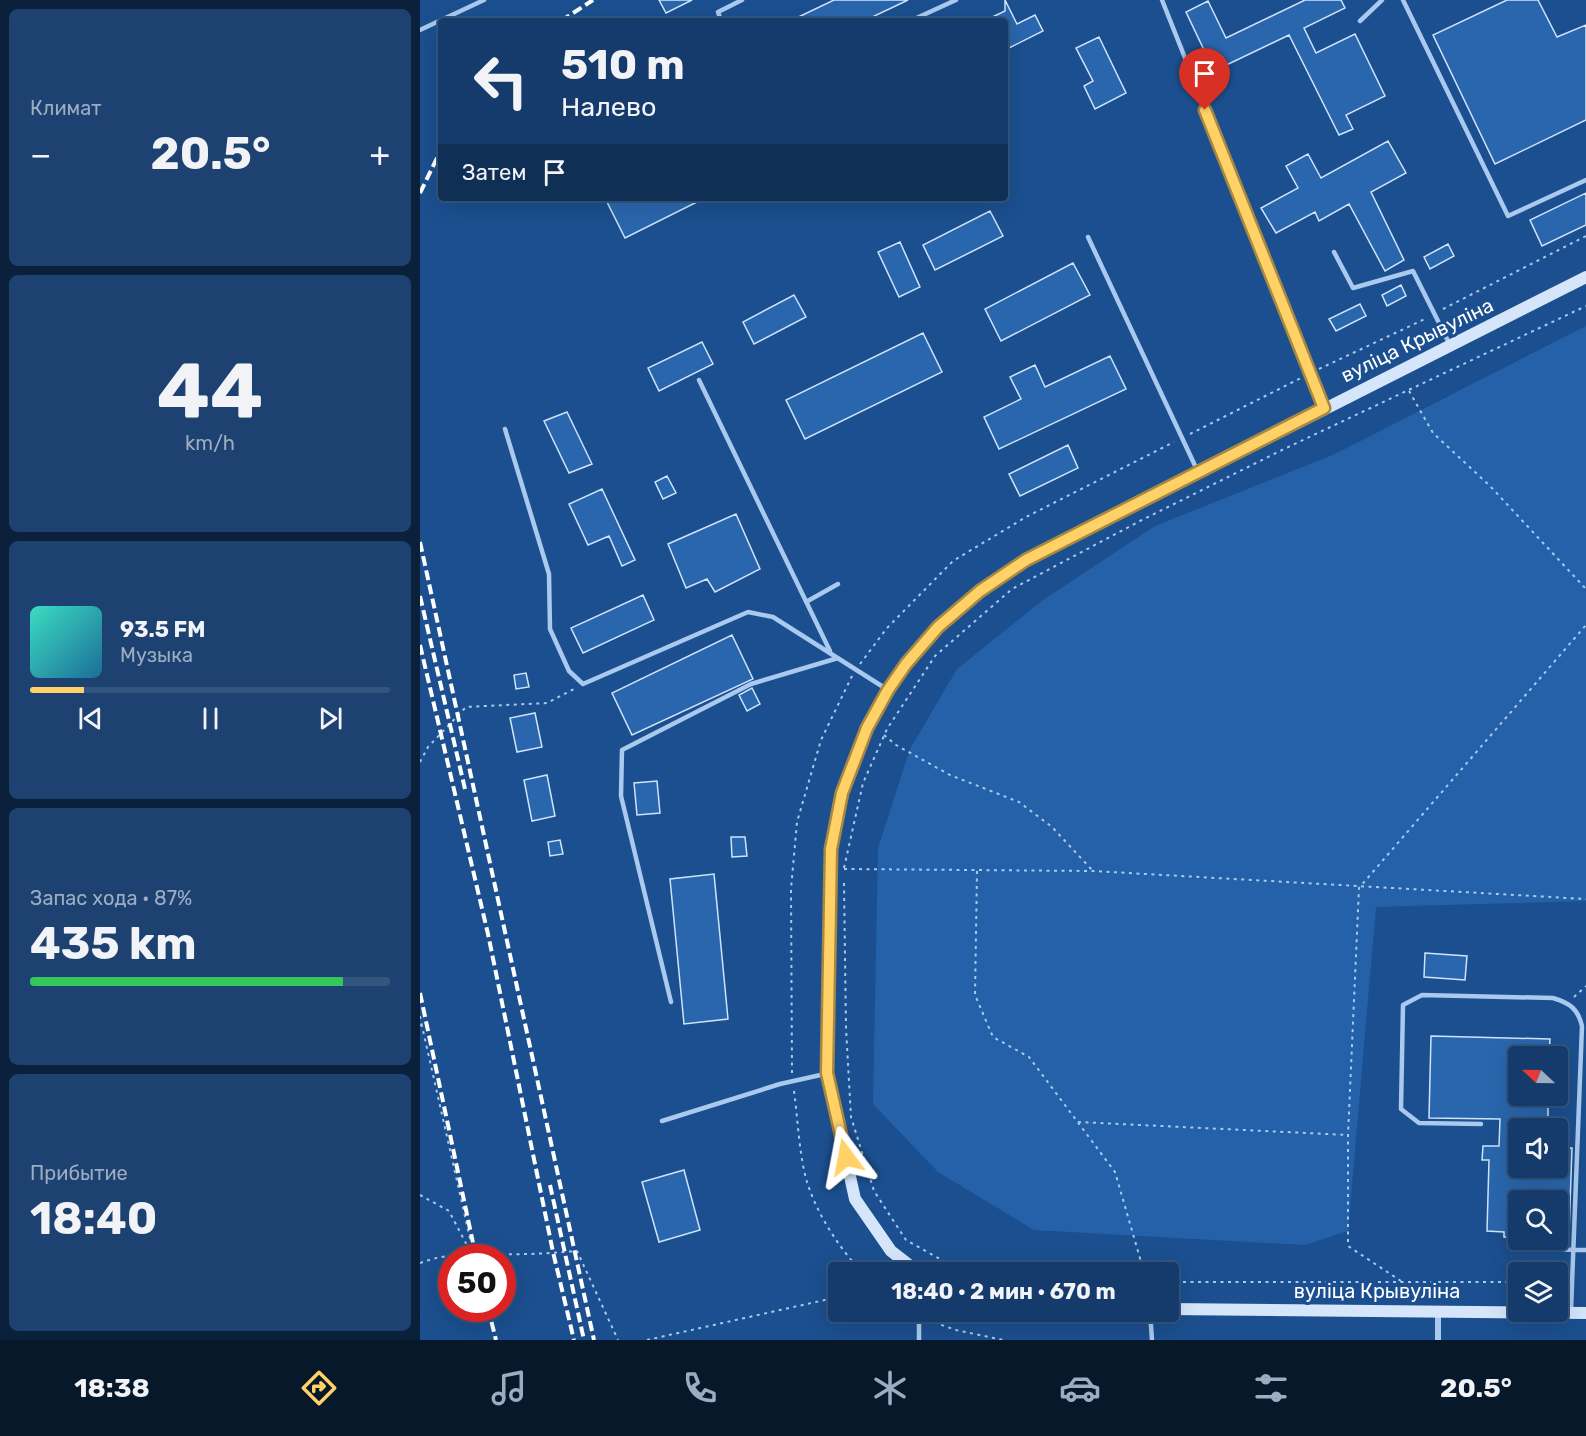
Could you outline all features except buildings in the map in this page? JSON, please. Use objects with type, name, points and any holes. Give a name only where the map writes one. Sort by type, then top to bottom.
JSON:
[{"type":"main road","name":"вуліца Крывуліна","points":[[905,1262],[891,1251],[855,1199],[827,1073],[831,849],[842,793],[867,728],[888,690],[906,664],[938,627],[980,591],[1026,560],[1586,277]]},
{"type":"main road","name":"вуліца Крывуліна","points":[[1179,1309],[1586,1313]]},
{"type":"street","points":[[1438,1311],[1438,1340]]},
{"type":"lane","points":[[446,18],[484,0]]},
{"type":"lane","points":[[721,18],[718,12],[742,0]]},
{"type":"lane","points":[[917,18],[956,0]]},
{"type":"lane","points":[[1162,0],[1324,408]]},
{"type":"lane","points":[[1360,21],[1382,0]]},
{"type":"lane","points":[[1403,0],[1508,216],[1586,180]]},
{"type":"lane","points":[[420,30],[438,22]]},
{"type":"lane","points":[[1088,237],[1198,472]]},
{"type":"lane","points":[[1334,252],[1353,288],[1413,271],[1450,346]]},
{"type":"lane","points":[[699,380],[832,654]]},
{"type":"lane","points":[[505,429],[549,574],[550,629],[569,671],[583,684],[748,612],[774,616],[888,690]]},
{"type":"lane","points":[[806,602],[838,584]]},
{"type":"lane","points":[[671,1002],[621,796],[622,750],[751,684],[838,658]]},
{"type":"lane","points":[[1481,1124],[1419,1123],[1401,1109],[1403,1005],[1422,995],[1553,998],[1567,1003],[1579,1013],[1582,1026],[1571,1313]]},
{"type":"lane","points":[[662,1121],[827,1073]]},
{"type":"lane","points":[[1531,1250],[1586,1250]]},
{"type":"lane","points":[[918,1322],[919,1340]]},
{"type":"lane","points":[[1151,1322],[1152,1340]]},
{"type":"path","points":[[854,1262],[820,1212],[807,1182],[792,1082],[791,889],[797,822],[821,740],[855,670],[887,628],[953,561],[1026,518],[1586,236]]},
{"type":"path","points":[[1586,306],[1263,459],[1012,589],[936,656],[884,735],[863,783],[844,869],[1093,871],[1359,888],[1586,899]]},
{"type":"path","points":[[1409,391],[1433,433],[1490,486],[1586,588]]},
{"type":"path","points":[[1401,1281],[1348,1246],[1348,1135],[1359,888],[1586,625]]},
{"type":"path","points":[[420,762],[428,747],[466,707],[548,703],[583,684]]},
{"type":"path","points":[[884,735],[896,745],[950,775],[1019,802],[1052,827],[1093,871]]},
{"type":"path","points":[[977,870],[975,995],[993,1037],[1029,1057],[1115,1172],[1141,1262]]},
{"type":"path","points":[[844,880],[846,1028],[851,1117],[874,1191],[906,1240],[945,1262]]},
{"type":"path","points":[[1567,1003],[1586,986]]},
{"type":"path","points":[[420,1016],[470,1244]]},
{"type":"path","points":[[1078,1122],[1348,1135]]},
{"type":"path","points":[[420,1195],[449,1211],[467,1244]]},
{"type":"path","points":[[516,1253],[577,1251],[618,1340]]},
{"type":"path","points":[[420,1263],[438,1257]]},
{"type":"path","points":[[1179,1282],[1508,1282]]},
{"type":"path","points":[[647,1340],[828,1299]]},
{"type":"path","points":[[937,1322],[956,1330],[1002,1340]]},
{"type":"shaded area","points":[[1586,326],[1586,901],[1376,907],[1348,1231],[1305,1245],[1034,1230],[938,1172],[873,1104],[878,848],[910,749],[957,669],[1043,600],[1155,526],[1335,454]]},
{"type":"railway","points":[[566,18],[593,0]]},
{"type":"railway","points":[[420,193],[438,156]]},
{"type":"railway","points":[[420,542],[594,1340]]},
{"type":"railway","points":[[420,596],[465,789]]},
{"type":"railway","points":[[420,645],[488,934],[553,1252],[574,1340]]},
{"type":"railway","points":[[420,993],[473,1244]]},
{"type":"railway","points":[[550,1185],[584,1340]]},
{"type":"railway","points":[[492,1322],[496,1340]]},
{"type":"route","points":[[846,1157],[827,1073],[831,849],[842,793],[867,728],[888,690],[906,664],[938,627],[980,591],[1026,560],[1324,408],[1205,110]]}]
